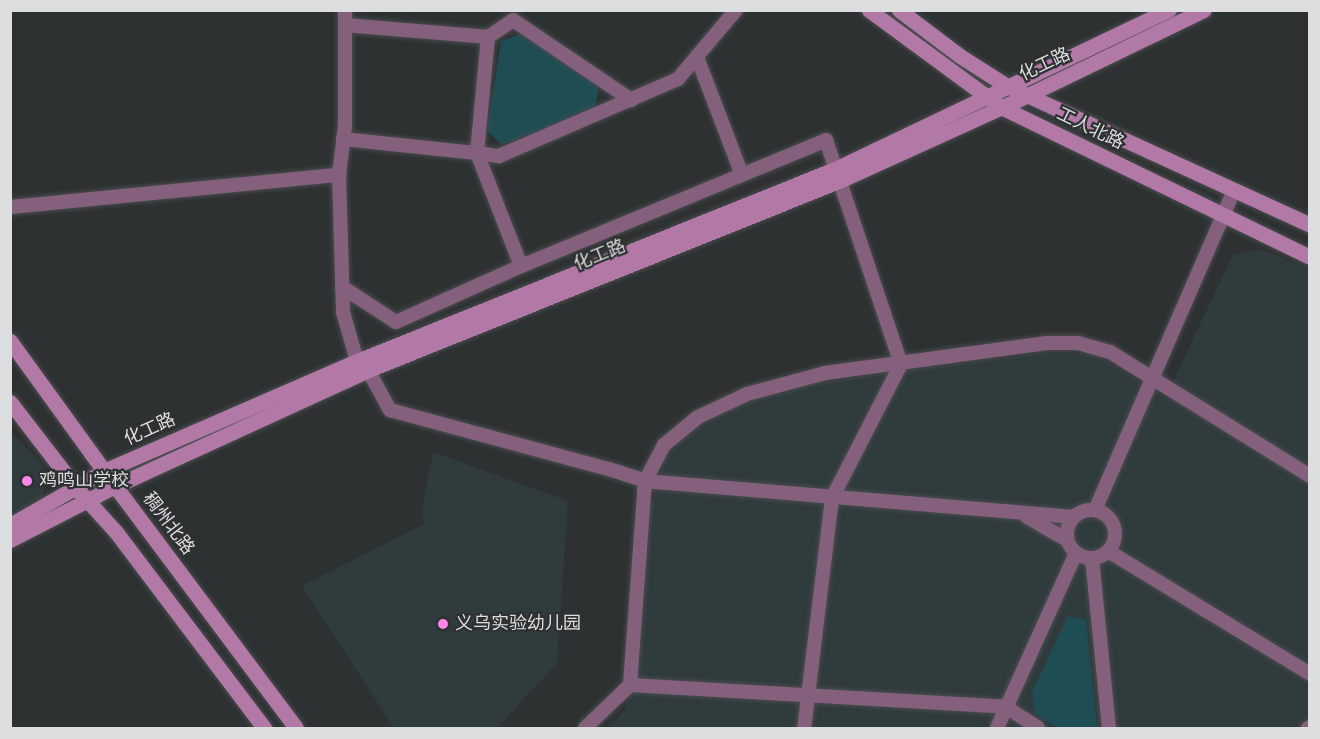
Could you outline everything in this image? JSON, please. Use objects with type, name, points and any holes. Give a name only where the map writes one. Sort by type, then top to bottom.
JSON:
[{"type":"street","points":[[343,139],[499,156],[678,79],[736,10]]},
{"type":"street","name":"工人北路","points":[[869,10],[1002,107],[1310,257]]},
{"type":"street","name":"工人北路","points":[[899,10],[960,56],[1007,86],[1233,192],[1310,225]]},
{"type":"street","name":"化工路","points":[[838,175],[1007,86],[1169,10]]},
{"type":"street","name":"化工路","points":[[10,525],[77,489],[104,471],[1002,107],[1204,10]]},
{"type":"street","points":[[521,266],[477,153],[488,36],[510,15],[631,100]]},
{"type":"street","points":[[488,36],[346,18],[343,139],[339,175],[343,312],[363,365],[390,410],[609,469],[645,482],[1073,517]]},
{"type":"street","points":[[697,57],[742,175]]},
{"type":"street","points":[[342,287],[396,322],[521,266],[826,140],[902,364],[832,498],[804,729]]},
{"type":"street","points":[[10,207],[339,175]]},
{"type":"street","points":[[1095,510],[1233,192]]},
{"type":"street","name":"稠州北路","points":[[10,341],[296,729]]},
{"type":"street","points":[[585,729],[630,685],[645,482],[664,445],[698,417],[747,394],[825,373],[1047,343],[1078,343],[1110,352],[1310,476]]},
{"type":"street","name":"化工路","points":[[10,540],[363,365]]},
{"type":"street","points":[[10,402],[77,489],[116,532],[264,729]]},
{"type":"street","points":[[1023,514],[1067,540],[1076,553],[1092,558],[1108,551],[1112,544],[1114,530],[1108,517],[1095,510],[1079,512],[1068,524],[1067,540]]},
{"type":"street","points":[[1108,551],[1310,674]]},
{"type":"street","points":[[997,729],[1076,553]]},
{"type":"street","points":[[1092,558],[1109,729]]},
{"type":"street","points":[[630,685],[1006,707],[1038,729]]},
{"type":"shaded area","points":[[524,33],[599,86],[595,110],[502,145],[487,131],[501,41]]},
{"type":"shaded area","points":[[1260,249],[1309,268],[1309,728],[606,728],[624,711],[638,667],[648,514],[665,458],[702,421],[734,405],[803,384],[1044,353],[1096,354],[1165,398],[1233,255]]},
{"type":"shaded area","name":"鸡鸣山学校","points":[[10,431],[44,466],[43,495],[17,522],[10,525]]},
{"type":"shaded area","name":"义乌实验幼儿园","points":[[433,452],[568,501],[557,663],[497,728],[394,728],[302,586],[424,524],[422,510]]},
{"type":"shaded area","points":[[1068,616],[1086,620],[1097,728],[1058,728],[1035,714],[1032,692]]},
{"type":"place","name":"鸡鸣山学校","points":[[27,481]]},
{"type":"place","name":"义乌实验幼儿园","points":[[443,624]]}]
